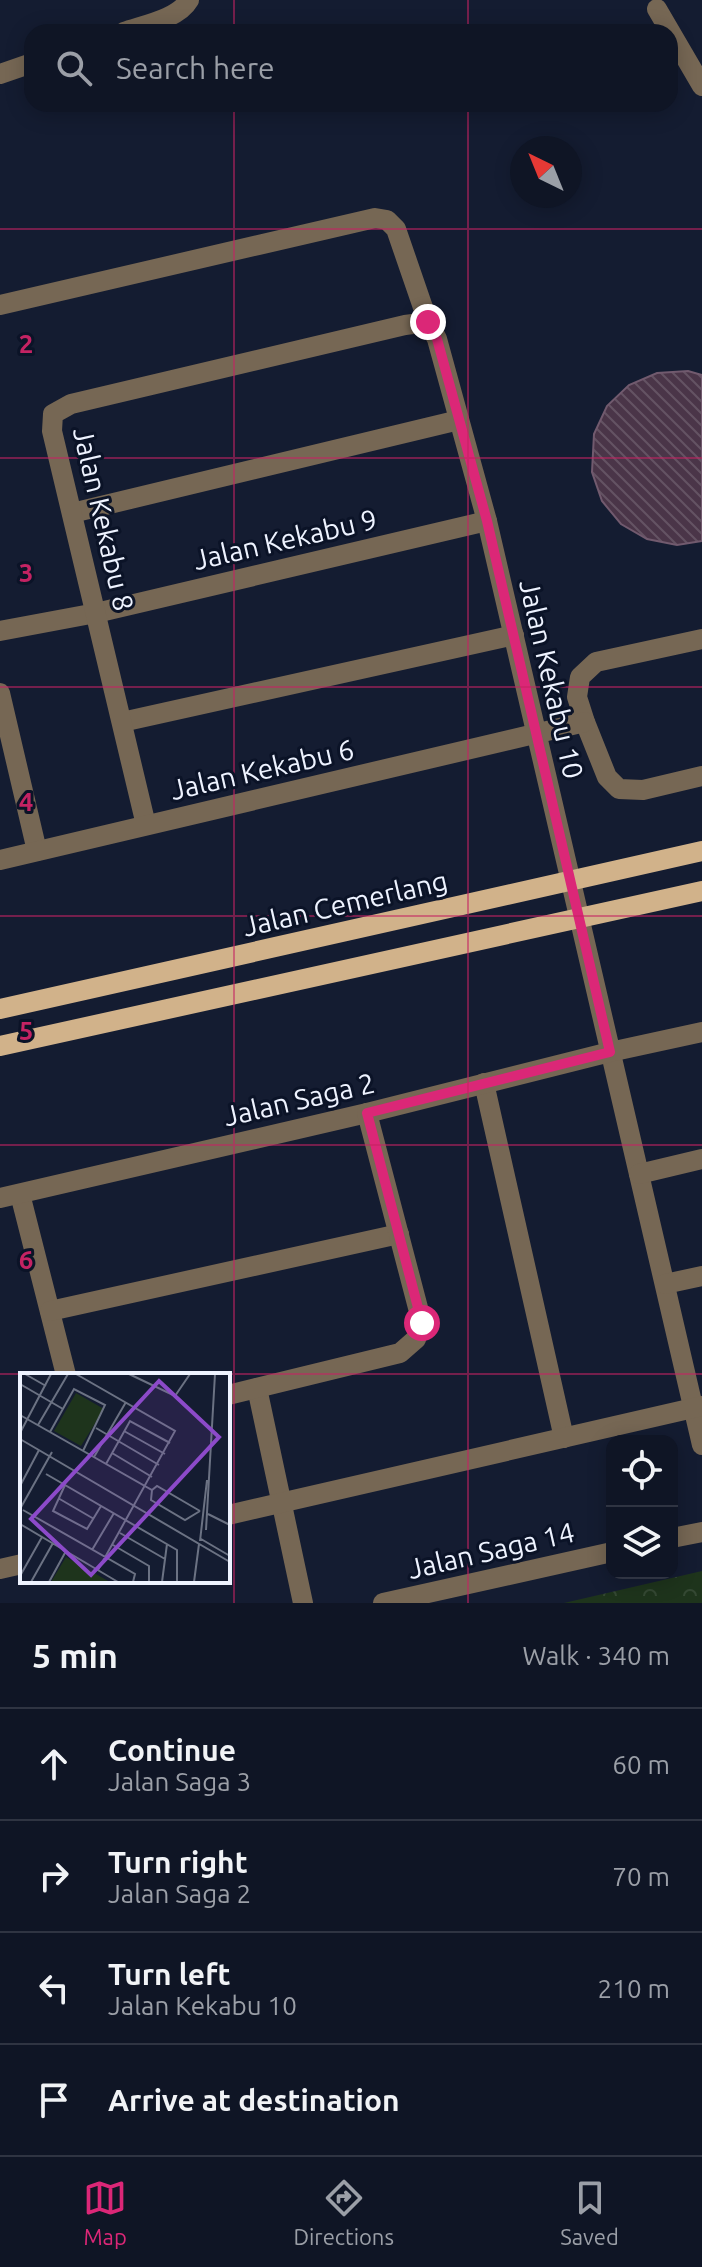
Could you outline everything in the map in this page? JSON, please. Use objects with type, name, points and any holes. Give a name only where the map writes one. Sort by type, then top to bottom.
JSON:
[{"type":"main road","name":"Jalan Cemerlang","points":[[0,1009],[702,851]]},
{"type":"main road","points":[[0,1046],[702,891]]},
{"type":"street","points":[[147,24],[165,18],[187,5],[189,0]]},
{"type":"street","points":[[652,5],[669,24]]},
{"type":"street","points":[[652,5],[664,24]]},
{"type":"street","points":[[678,34],[702,61]]},
{"type":"street","points":[[678,47],[702,86]]},
{"type":"street","points":[[0,74],[24,66]]},
{"type":"street","name":"Jalan Kekabu 10","points":[[0,305],[375,218],[387,220],[396,229],[428,322],[437,339],[487,521],[665,1284],[698,1407],[702,1445]]},
{"type":"street","name":"Jalan Kekabu 8","points":[[146,825],[52,431],[53,414],[71,404],[428,322]]},
{"type":"street","points":[[72,513],[459,420]]},
{"type":"street","name":"Jalan Kekabu 9","points":[[0,631],[96,613],[487,521]]},
{"type":"street","points":[[122,722],[514,635]]},
{"type":"street","points":[[702,639],[596,662],[580,677],[577,697],[607,777],[619,789],[643,790],[702,776]]},
{"type":"street","points":[[0,693],[37,851]]},
{"type":"street","name":"Jalan Kekabu 6","points":[[0,860],[585,722]]},
{"type":"street","name":"Jalan Saga 2","points":[[10,1196],[702,1032]]},
{"type":"street","points":[[484,1083],[564,1438]]},
{"type":"street","points":[[230,1395],[400,1353],[416,1339],[422,1323],[367,1113]]},
{"type":"street","points":[[639,1174],[702,1159]]},
{"type":"street","points":[[10,1196],[50,1311],[66,1373]]},
{"type":"street","points":[[50,1311],[399,1234]]},
{"type":"street","points":[[665,1284],[702,1276]]},
{"type":"street","points":[[257,1388],[303,1603]]},
{"type":"street","points":[[230,1515],[698,1407]]},
{"type":"street","points":[[678,1537],[702,1532]]},
{"type":"street","name":"Jalan Saga 14","points":[[383,1603],[408,1600],[606,1553]]},
{"type":"street","points":[[0,1569],[20,1564]]},
{"type":"green space","points":[[702,1571],[702,1603],[564,1603],[678,1579]]},
{"type":"building","points":[[688,371],[702,375],[702,541],[677,545],[647,539],[621,524],[602,501],[592,472],[594,434],[607,406],[629,385],[657,373]]},
{"type":"route","points":[[422,1323],[367,1113],[610,1052],[487,521],[437,339],[428,322]]}]
